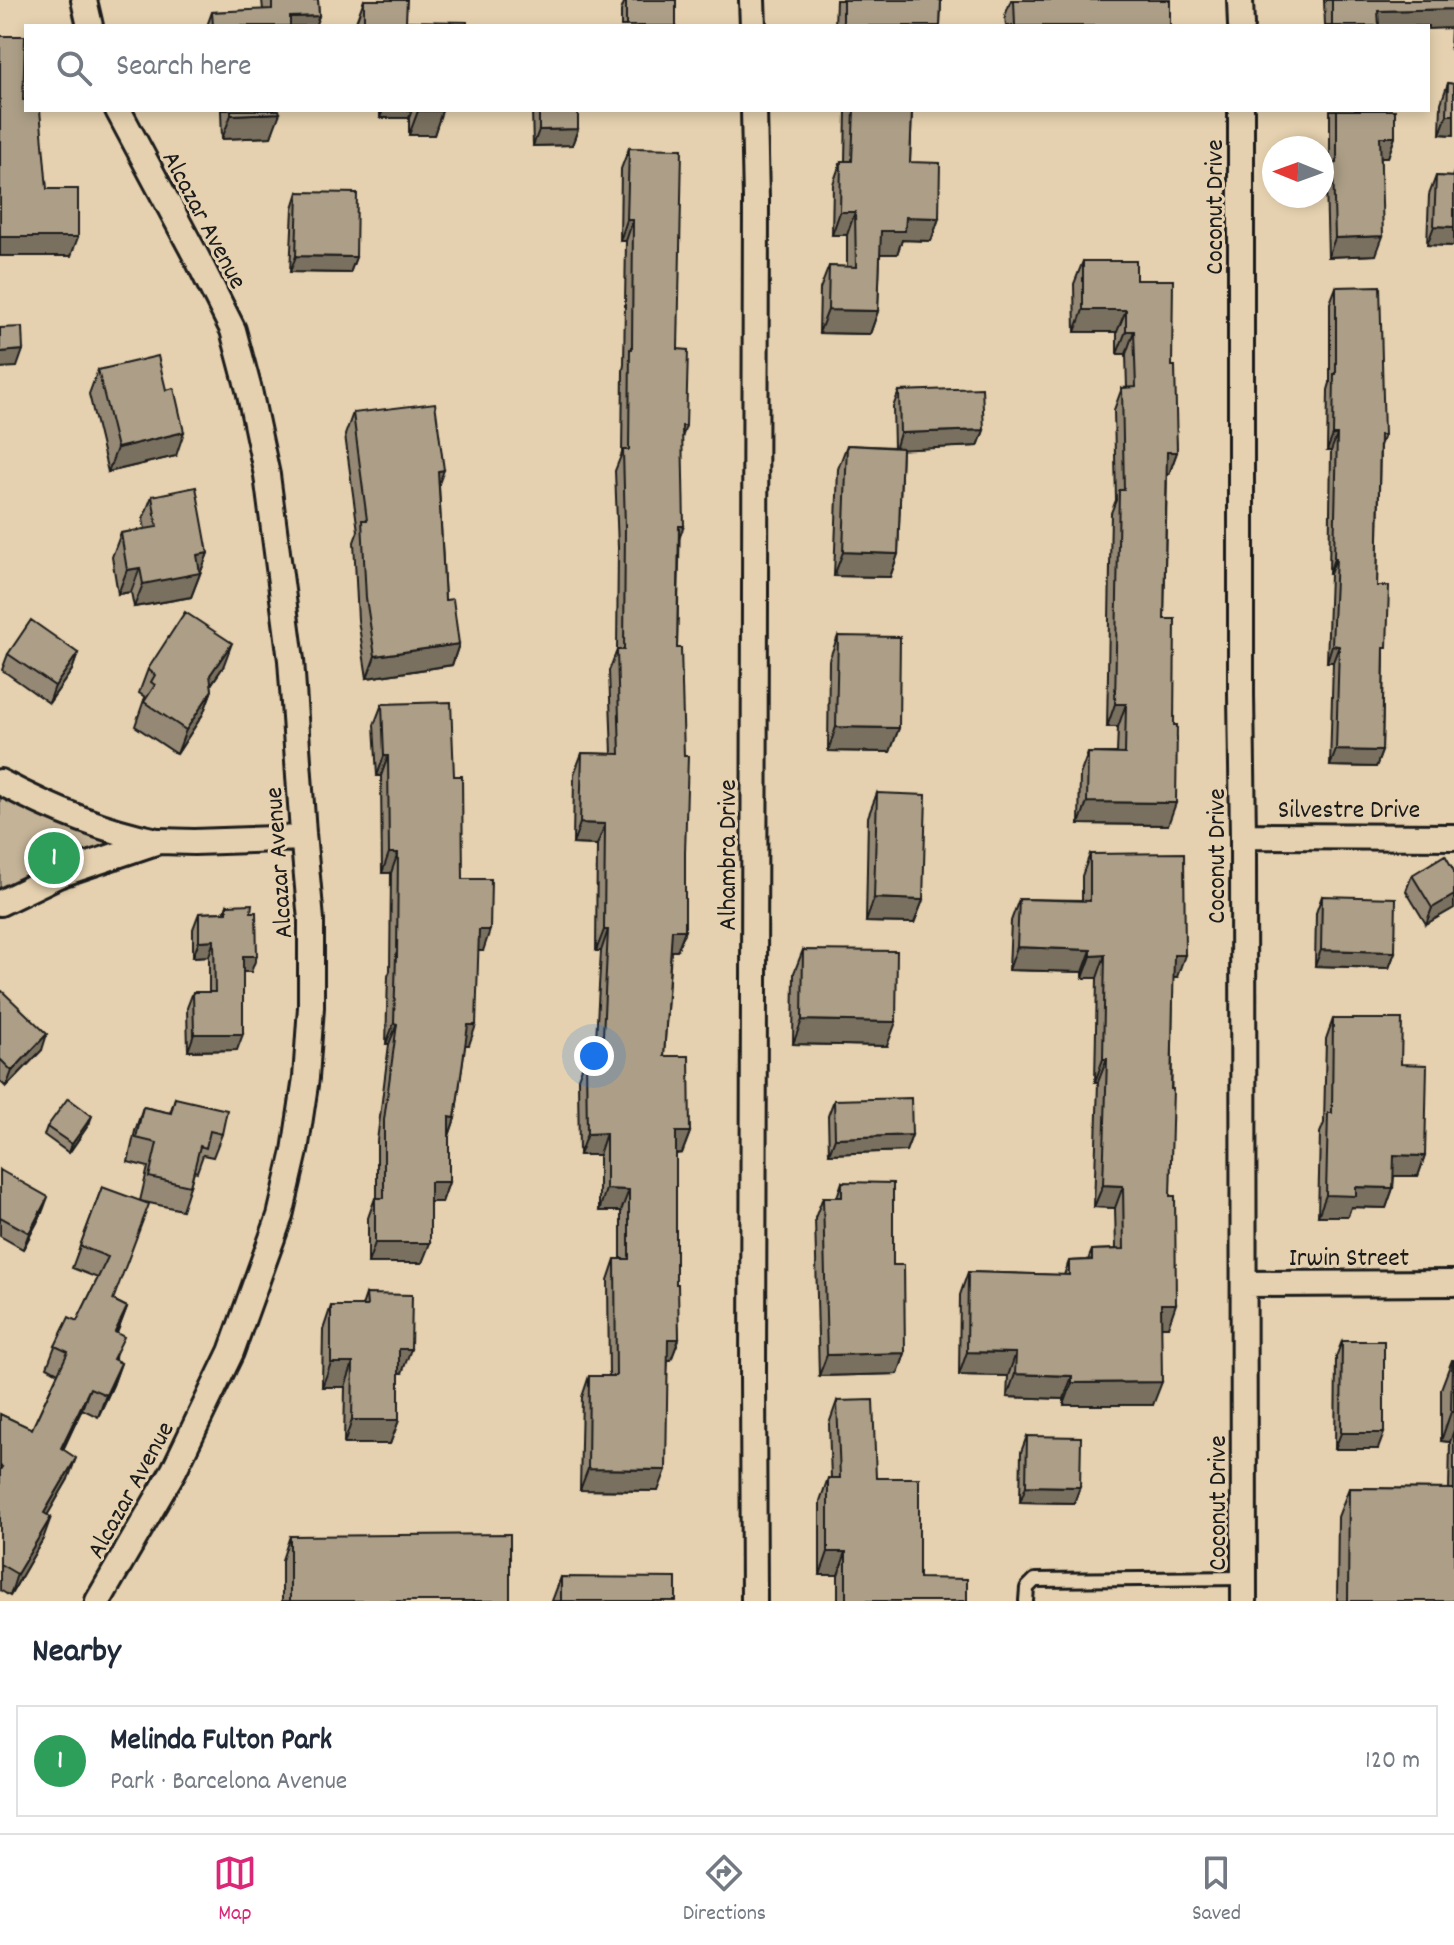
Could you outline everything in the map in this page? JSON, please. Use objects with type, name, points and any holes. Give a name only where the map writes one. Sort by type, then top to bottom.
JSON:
[{"type":"street","points":[[84,0],[90,24]]},
{"type":"street","points":[[752,0],[753,24]]},
{"type":"street","points":[[1240,0],[1241,24]]},
{"type":"street","name":"Alcazar Avenue","points":[[98,1601],[174,1470],[231,1352],[280,1216],[298,1137],[311,1007],[311,920],[291,660],[267,475],[249,390],[233,330],[119,112]]},
{"type":"street","name":"Alhambra Drive","points":[[754,112],[754,1601]]},
{"type":"street","name":"Coconut Drive","points":[[1241,112],[1244,1590]]},
{"type":"street","points":[[0,782],[100,826],[159,841],[303,838]]},
{"type":"street","name":"Silvestre Drive","points":[[1243,836],[1454,837]]},
{"type":"street","points":[[0,903],[58,875],[159,841]]},
{"type":"street","name":"Irwin Street","points":[[1245,1284],[1454,1283]]},
{"type":"lane","points":[[1026,1601],[1027,1588],[1035,1580],[1244,1590]]},
{"type":"shaded area","points":[[0,782],[159,841],[0,903]]},
{"type":"building","points":[[272,0],[318,0],[319,16],[290,17],[290,24],[213,24],[212,12],[272,9]]},
{"type":"building","points":[[364,0],[407,0],[406,21],[467,22],[467,24],[364,24]]},
{"type":"building","points":[[626,0],[676,0],[676,24],[626,24]]},
{"type":"building","points":[[843,0],[941,0],[940,24],[843,24]]},
{"type":"building","points":[[1014,0],[1170,0],[1170,24],[1015,24]]},
{"type":"building","points":[[1332,0],[1454,0],[1454,9],[1378,11],[1379,24],[1332,24]]},
{"type":"building","points":[[0,36],[24,36],[24,112],[40,112],[47,189],[78,189],[78,237],[0,237]]},
{"type":"building","points":[[1448,83],[1454,84],[1454,115],[1447,115]]},
{"type":"building","points":[[231,112],[280,113],[231,115]]},
{"type":"building","points":[[539,112],[578,112],[578,129],[539,130]]},
{"type":"building","points":[[854,112],[912,112],[910,162],[940,163],[939,218],[906,217],[905,231],[881,231],[878,311],[828,310],[829,266],[856,267],[855,212],[840,212],[841,161],[852,161]]},
{"type":"building","points":[[1337,112],[1395,112],[1395,137],[1380,137],[1383,236],[1335,238],[1334,164],[1337,163]]},
{"type":"building","points":[[629,148],[682,149],[678,349],[688,350],[686,426],[682,426],[684,526],[679,526],[677,648],[681,648],[684,756],[688,756],[685,930],[672,930],[664,1056],[689,1056],[690,1132],[676,1132],[679,1339],[668,1339],[666,1470],[588,1469],[589,1376],[616,1376],[615,1259],[629,1259],[629,1190],[606,1189],[606,1133],[587,1134],[586,1057],[602,1057],[608,930],[604,930],[605,824],[580,823],[582,753],[620,754],[617,650],[624,650],[623,450],[629,450],[632,349],[633,220],[627,220]]},
{"type":"building","points":[[1436,176],[1454,177],[1454,227],[1434,226]]},
{"type":"building","points":[[298,192],[357,193],[356,257],[296,256]]},
{"type":"building","points":[[1083,261],[1136,261],[1136,280],[1173,280],[1172,366],[1175,366],[1177,452],[1167,452],[1164,619],[1175,619],[1176,803],[1087,802],[1088,753],[1125,754],[1126,704],[1115,704],[1119,490],[1124,490],[1122,388],[1136,387],[1134,331],[1126,331],[1126,310],[1083,310]]},
{"type":"building","points":[[1380,286],[1384,435],[1380,435],[1377,586],[1389,586],[1382,751],[1336,750],[1339,646],[1332,645],[1336,558],[1337,435],[1333,435],[1336,287]]},
{"type":"building","points":[[22,327],[23,350],[0,352],[0,328]]},
{"type":"building","points":[[158,356],[166,390],[174,388],[184,432],[117,448],[98,370]]},
{"type":"building","points":[[982,388],[984,430],[900,433],[899,391]]},
{"type":"building","points":[[435,403],[444,470],[438,471],[445,600],[453,599],[459,644],[375,656],[366,598],[362,520],[367,520],[353,413]]},
{"type":"building","points":[[847,445],[902,448],[898,554],[843,552]]},
{"type":"building","points":[[196,487],[208,553],[197,555],[200,573],[143,584],[140,568],[127,570],[121,533],[157,527],[152,496]]},
{"type":"building","points":[[185,612],[232,643],[210,675],[212,690],[186,730],[144,702],[155,685],[151,682],[155,675],[148,669]]},
{"type":"building","points":[[31,620],[78,653],[55,686],[8,654]]},
{"type":"building","points":[[838,636],[900,637],[899,728],[836,727]]},
{"type":"building","points":[[451,702],[454,776],[462,776],[463,879],[491,879],[490,930],[479,930],[476,1025],[468,1025],[455,1118],[449,1117],[449,1182],[430,1182],[430,1243],[375,1243],[375,1198],[384,1198],[384,1120],[397,1024],[394,1023],[398,853],[389,853],[388,756],[384,756],[382,704]]},
{"type":"building","points":[[877,793],[926,795],[923,900],[874,898]]},
{"type":"building","points":[[1184,853],[1185,955],[1174,955],[1171,1089],[1170,1196],[1175,1196],[1176,1304],[1161,1304],[1162,1382],[1072,1383],[1072,1376],[1015,1374],[1016,1353],[967,1352],[968,1272],[1069,1275],[1069,1261],[1092,1260],[1092,1250],[1124,1249],[1123,1186],[1103,1185],[1107,1059],[1103,1059],[1105,955],[1091,956],[1091,950],[1017,947],[1019,899],[1090,901],[1090,854]]},
{"type":"building","points":[[1445,855],[1454,871],[1454,895],[1432,908],[1412,875]]},
{"type":"building","points":[[1322,896],[1396,898],[1395,952],[1321,950]]},
{"type":"building","points":[[252,904],[251,912],[256,912],[257,956],[243,956],[243,1034],[194,1034],[193,992],[215,992],[214,940],[199,941],[199,913],[227,912],[227,905]]},
{"type":"building","points":[[803,950],[897,951],[896,1022],[802,1020]]},
{"type":"building","points":[[2,991],[47,1034],[12,1071],[0,1059]]},
{"type":"building","points":[[1333,1019],[1402,1019],[1401,1064],[1427,1065],[1425,1156],[1394,1155],[1393,1188],[1356,1187],[1356,1196],[1326,1195],[1328,1113],[1332,1113]]},
{"type":"building","points":[[68,1098],[92,1116],[72,1144],[47,1127]]},
{"type":"building","points":[[175,1098],[227,1110],[222,1134],[210,1131],[206,1148],[200,1146],[190,1186],[149,1177],[157,1143],[136,1138],[143,1107],[171,1113]]},
{"type":"building","points":[[911,1098],[912,1135],[835,1138],[834,1100]]},
{"type":"building","points":[[0,1170],[48,1197],[29,1233],[0,1217]]},
{"type":"building","points":[[842,1182],[893,1183],[893,1265],[904,1265],[905,1353],[827,1355],[823,1197],[842,1197]]},
{"type":"building","points":[[102,1187],[149,1204],[113,1300],[127,1307],[115,1332],[124,1337],[113,1359],[121,1363],[106,1395],[90,1388],[61,1448],[76,1458],[44,1513],[51,1517],[17,1574],[0,1564],[0,1414],[32,1429],[68,1352],[55,1346],[69,1317],[77,1321],[108,1257],[80,1246]]},
{"type":"building","points":[[366,1294],[412,1295],[411,1349],[399,1349],[399,1420],[352,1420],[353,1363],[331,1363],[331,1306],[367,1306]]},
{"type":"building","points":[[1342,1341],[1384,1341],[1384,1433],[1341,1433]]},
{"type":"building","points":[[1454,1360],[1454,1412],[1451,1412]]},
{"type":"building","points":[[873,1400],[876,1478],[919,1478],[919,1578],[967,1579],[967,1601],[846,1601],[846,1552],[828,1552],[828,1478],[840,1478],[837,1401]]},
{"type":"building","points":[[1027,1436],[1081,1437],[1080,1487],[1026,1486]]},
{"type":"building","points":[[1349,1488],[1454,1489],[1454,1601],[1348,1601]]},
{"type":"building","points":[[510,1534],[510,1601],[290,1601],[290,1536]]},
{"type":"building","points":[[561,1577],[676,1578],[676,1601],[561,1601]]},
{"type":"place","name":"Melinda Fulton Park","points":[[54,858]]}]
